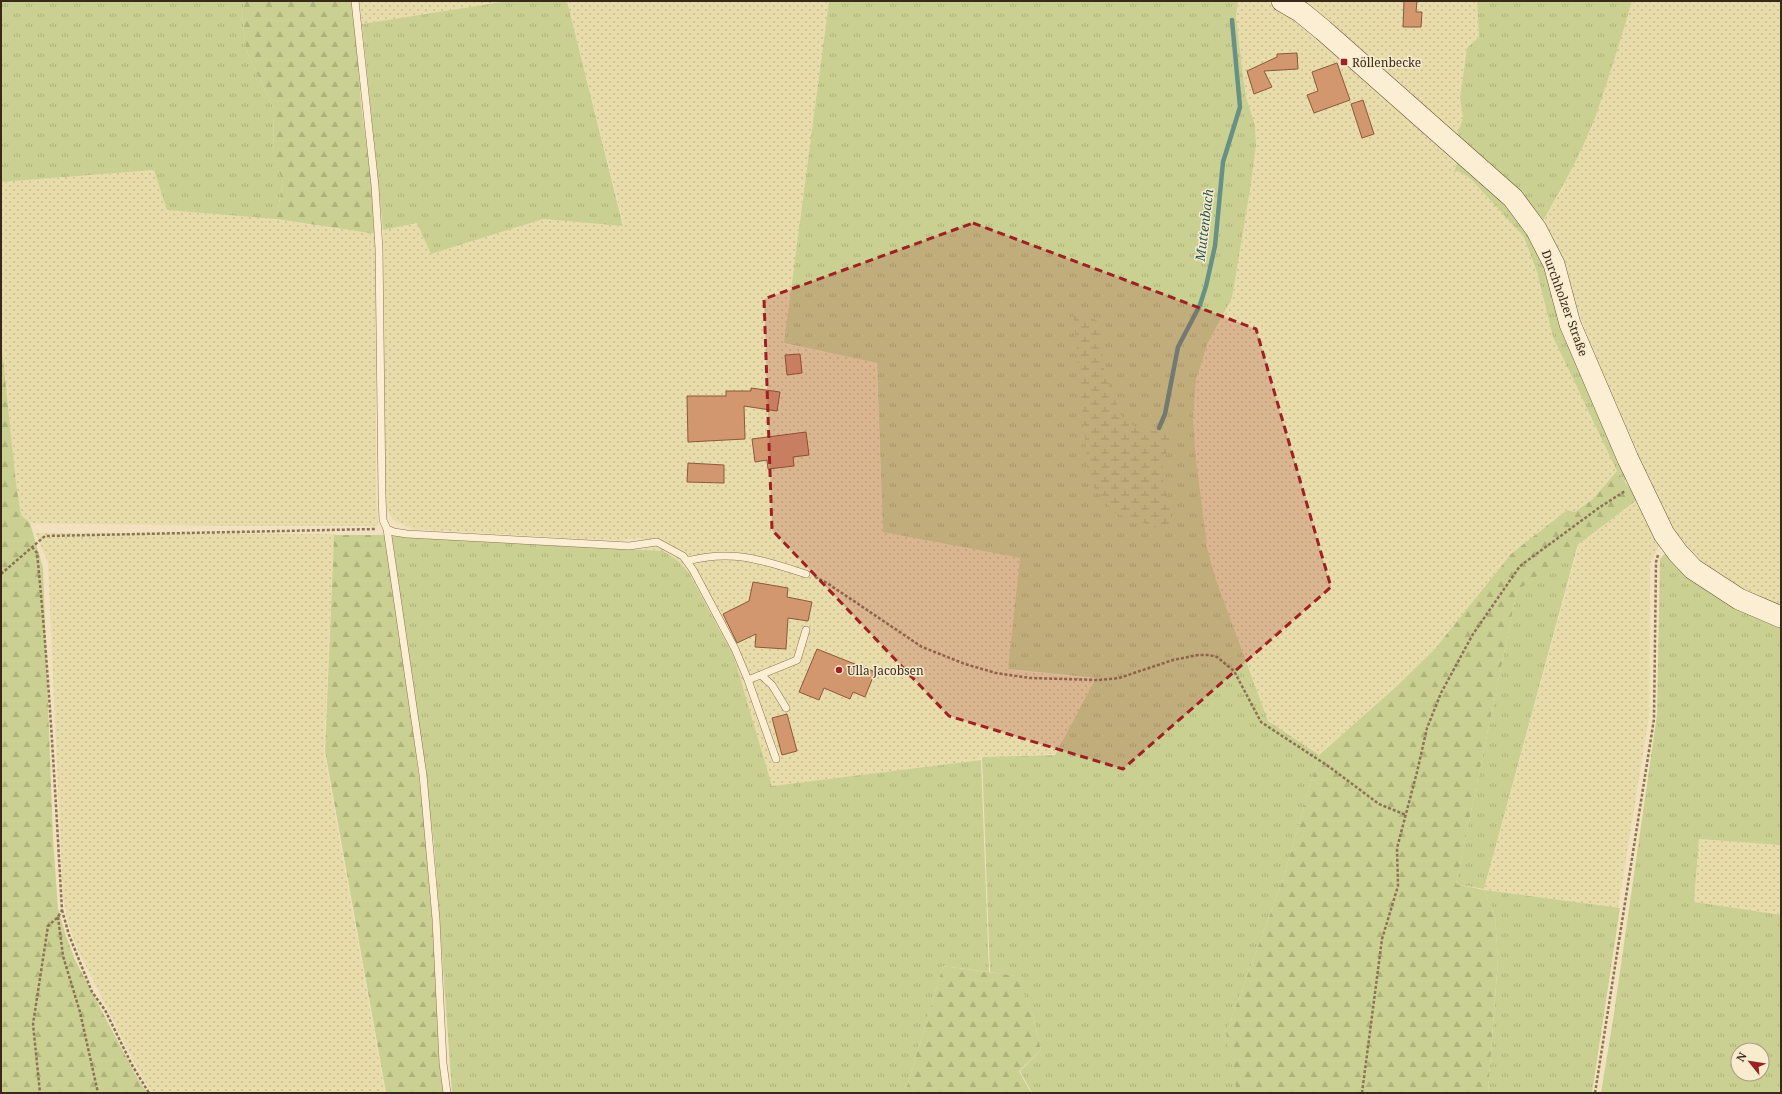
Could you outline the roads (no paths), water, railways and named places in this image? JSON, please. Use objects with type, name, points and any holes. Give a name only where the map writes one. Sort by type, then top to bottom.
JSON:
[{"type":"main road","name":"Durchholzer Straße","points":[[1282,1],[1301,12],[1326,32],[1513,198],[1536,229],[1554,264],[1570,324],[1639,482],[1664,534],[1678,553],[1693,569],[1739,598],[1781,618]]},
{"type":"lane","points":[[355,1],[375,186],[379,265],[383,520],[387,529],[424,782],[432,863],[443,1063],[447,1093]]},
{"type":"lane","points":[[387,529],[394,532],[407,534],[629,546],[657,542],[683,556],[735,649],[748,680],[776,759]]},
{"type":"lane","points":[[687,561],[703,557],[733,555],[767,562],[806,574]]},
{"type":"lane","points":[[748,680],[797,660],[806,630]]},
{"type":"lane","points":[[761,675],[772,685],[786,708]]},
{"type":"waterway","name":"Muttenbach","points":[[1159,428],[1165,414],[1178,347],[1200,305],[1206,286],[1215,246],[1223,162],[1240,107],[1232,20]]},
{"type":"place","name":"Röllenbecke","points":[[1344,62]]},
{"type":"place","name":"Ulla Jacobsen","points":[[839,670]]}]
